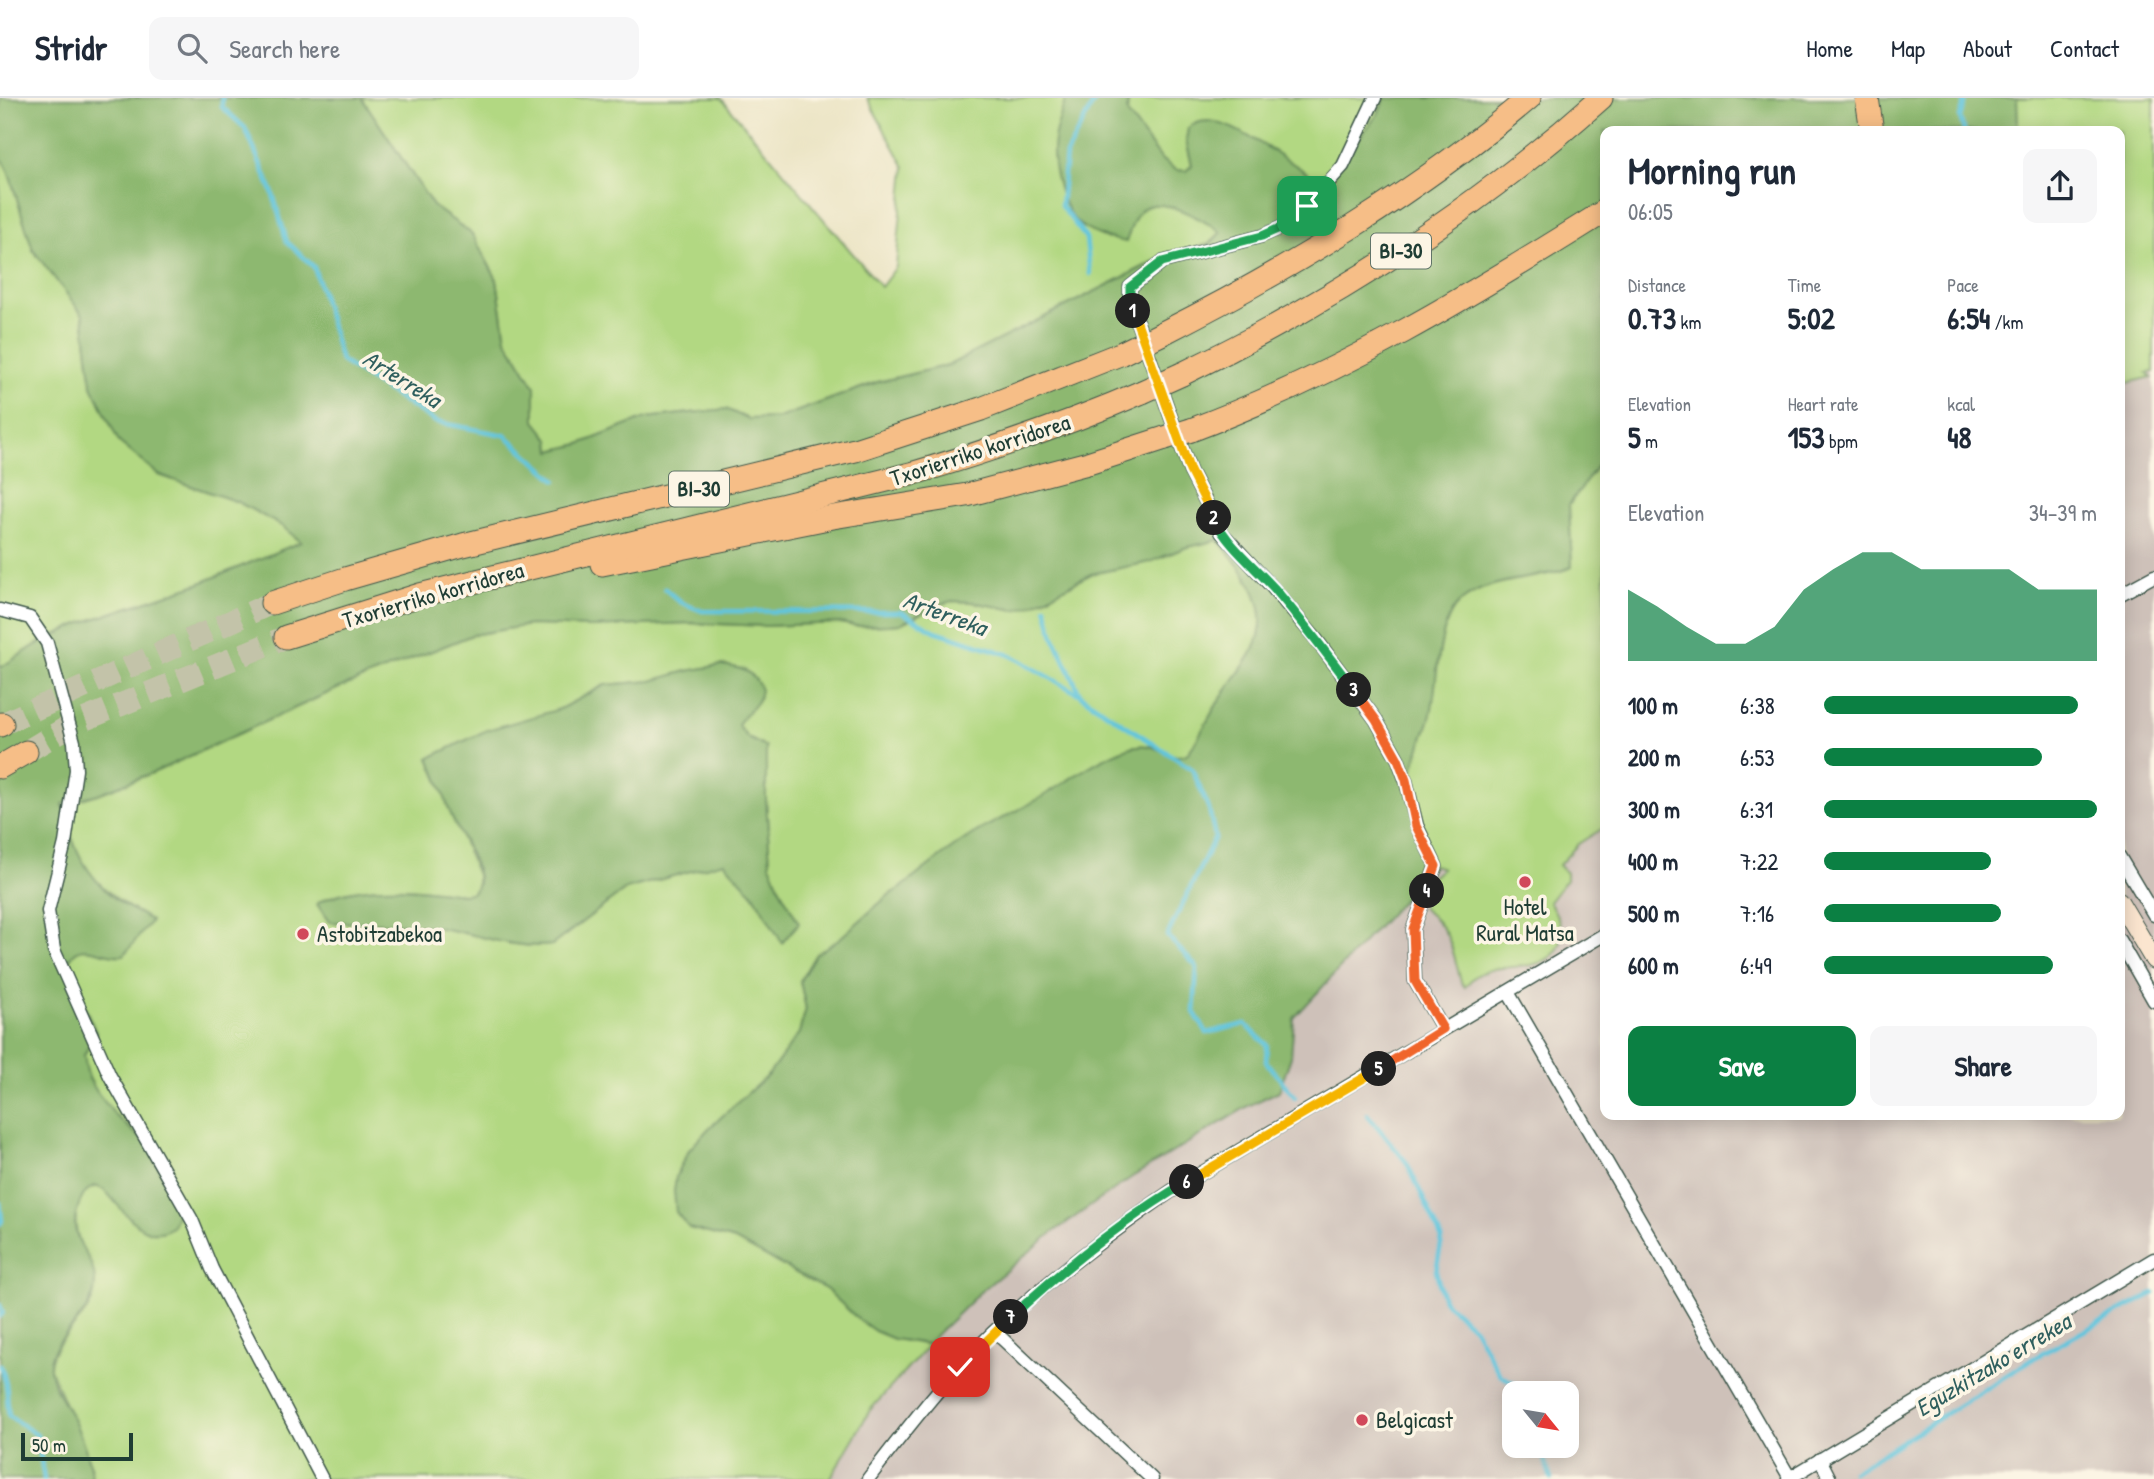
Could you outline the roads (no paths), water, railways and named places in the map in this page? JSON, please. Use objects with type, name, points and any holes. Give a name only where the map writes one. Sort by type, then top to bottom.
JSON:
[{"type":"highway","name":"Txorierriko korridorea","points":[[272,603],[463,545],[855,450],[969,414],[1120,354],[1236,296],[1328,243],[1421,181],[1529,98]]},
{"type":"highway","name":"Txorierriko korridorea","points":[[286,637],[420,595],[911,474],[1020,440],[1142,392],[1273,328],[1326,299],[1409,246],[1480,197],[1601,98]]},
{"type":"highway","points":[[1867,98],[1871,126]]},
{"type":"highway","points":[[1881,126],[1884,98]]},
{"type":"highway","points":[[420,595],[458,593],[833,517],[967,495],[1101,459],[1191,429],[1281,393],[1386,342],[1444,310],[1600,214]]},
{"type":"highway","points":[[0,766],[26,752]]},
{"type":"street","points":[[1375,98],[1343,166],[1307,206],[1282,227],[1262,236],[1162,262],[1130,287],[1130,302],[1190,471],[1222,533],[1316,639],[1376,720],[1398,759],[1406,780],[1416,826],[1436,866],[1413,929],[1415,981],[1443,1029]]},
{"type":"street","points":[[2125,592],[2154,576]]},
{"type":"street","points":[[0,610],[30,618],[47,643],[74,742],[76,770],[65,843],[48,911],[54,950],[110,1076],[192,1220],[212,1269],[322,1479]]},
{"type":"street","points":[[2125,866],[2154,915]]},
{"type":"street","points":[[2125,911],[2154,960]]},
{"type":"street","points":[[868,1479],[960,1367],[1035,1294],[1106,1237],[1173,1190],[1600,937]]},
{"type":"street","points":[[2125,950],[2154,1001]]},
{"type":"street","points":[[1508,992],[1789,1478],[2154,1259]]},
{"type":"street","points":[[995,1332],[1152,1479]]},
{"type":"street","points":[[1820,1459],[1830,1479]]},
{"type":"waterway","name":"Arterreka","points":[[222,98],[222,107],[245,128],[272,191],[287,242],[314,267],[341,361],[436,422],[505,435],[556,480]]},
{"type":"waterway","name":"Eguzkitzako errekea","points":[[1090,274],[1086,238],[1061,206],[1066,154],[1096,98]]},
{"type":"waterway","points":[[1963,126],[1960,117],[1966,98]]},
{"type":"waterway","name":"Arterreka","points":[[665,589],[680,602],[702,611],[901,612],[935,631],[1010,655],[1079,694]]},
{"type":"waterway","name":"Eguzkitzako errekea","points":[[1046,607],[1054,637],[1081,696],[1192,769],[1209,809],[1215,837],[1167,936],[1197,967],[1194,1012],[1207,1033],[1245,1024],[1267,1045],[1266,1062],[1295,1097]]},
{"type":"waterway","name":"Eguzkitzako errekea","points":[[1367,1114],[1407,1163],[1442,1239],[1436,1271],[1443,1300],[1474,1328],[1500,1375],[1511,1381]]},
{"type":"waterway","points":[[0,1203],[0,1224]]},
{"type":"waterway","name":"Eguzkitzako errekea","points":[[1853,1472],[2034,1358],[2154,1293]]},
{"type":"waterway","points":[[0,1305],[3,1313],[0,1316]]},
{"type":"waterway","points":[[0,1365],[6,1385],[9,1416],[37,1435],[44,1479]]},
{"type":"waterway","name":"Eguzkitzako errekea","points":[[1544,1458],[1551,1479]]},
{"type":"tunnel","points":[[2,724],[272,603]]},
{"type":"tunnel","points":[[26,752],[71,725],[286,637]]},
{"type":"place","name":"Hotel Rural Matsa","points":[[1525,882]]},
{"type":"place","name":"Astobitzabekoa","points":[[303,934]]},
{"type":"place","name":"Belgicast","points":[[1362,1420]]}]
